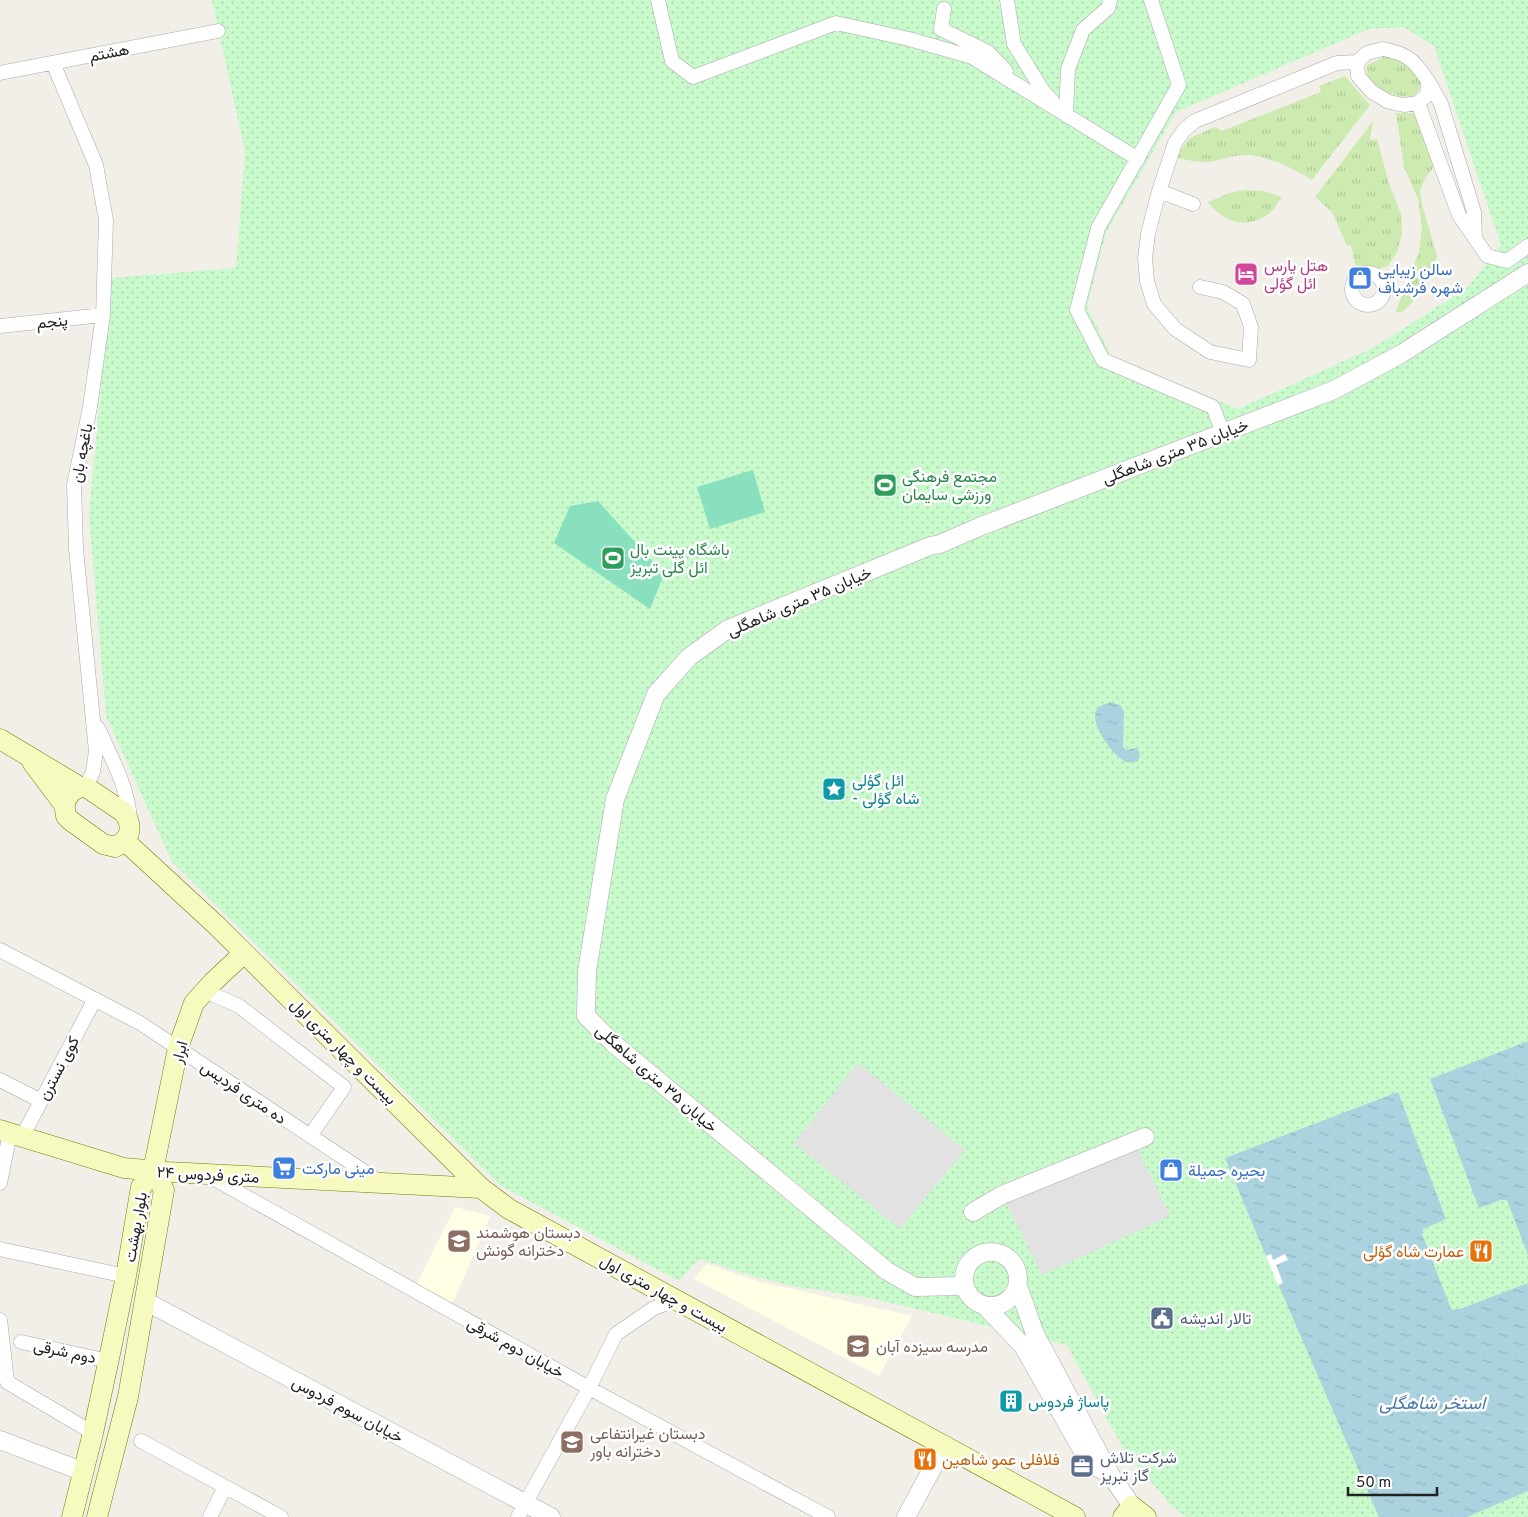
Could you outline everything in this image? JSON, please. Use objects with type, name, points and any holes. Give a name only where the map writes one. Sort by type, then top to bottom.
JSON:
[{"type":"main road","points":[[0,739],[25,753],[65,806]]},
{"type":"main road","name":"بیست و چهار متری اول","points":[[25,753],[123,812],[127,833],[216,925],[481,1188],[509,1209],[1075,1517]]},
{"type":"main road","points":[[83,787],[71,792],[66,797],[66,816],[70,821],[103,844],[115,847],[127,833]]},
{"type":"main road","name":"ابرار","points":[[153,1171],[178,1048],[194,1003],[244,952]]},
{"type":"main road","name":"۲۴ متری فردوس","points":[[11,1134],[124,1168],[481,1188]]},
{"type":"main road","name":"بلوار بهشت","points":[[72,1517],[109,1360],[126,1276],[141,1186],[153,1171],[164,1190],[128,1396],[97,1517]]},
{"type":"street","points":[[658,0],[672,61],[693,77],[836,23],[909,39],[972,57],[1138,159]]},
{"type":"street","points":[[1007,0],[1014,44],[1043,91],[1066,115]]},
{"type":"street","points":[[1066,115],[1068,68],[1083,30],[1108,8],[1110,0]]},
{"type":"street","points":[[1152,0],[1179,85],[1098,228],[1077,310],[1103,360],[1213,407],[1223,433]]},
{"type":"street","points":[[944,9],[941,29],[988,52],[1029,92]]},
{"type":"street","name":"هشتم","points":[[0,73],[218,31]]},
{"type":"street","points":[[1200,287],[1223,292],[1243,304],[1250,327],[1249,360],[1210,352],[1175,329],[1154,304],[1147,281],[1145,258],[1148,234],[1159,190],[1175,143],[1184,130],[1195,121],[1337,63],[1358,62],[1367,53],[1383,49],[1402,53],[1418,66],[1441,104],[1474,212],[1475,240]]},
{"type":"street","points":[[1358,62],[1358,76],[1372,92],[1389,102],[1404,105],[1418,103],[1427,95],[1428,81]]},
{"type":"street","name":"باغچه بان","points":[[53,63],[96,166],[106,220],[103,315],[90,407],[74,485],[76,549],[96,751],[93,772],[83,787]]},
{"type":"street","points":[[1418,103],[1459,215],[1487,256],[1507,261],[1528,246]]},
{"type":"street","points":[[1159,190],[1193,204]]},
{"type":"street","name":"خیابان ۳۵ متری شاهگلی","points":[[964,1286],[915,1287],[887,1271],[613,1044],[586,1016],[587,971],[615,799],[656,694],[689,657],[728,629],[930,546],[940,544],[1334,390],[1401,354],[1528,273]]},
{"type":"street","name":"پنجم","points":[[0,326],[103,315]]},
{"type":"street","points":[[93,716],[124,790],[129,810],[127,833]]},
{"type":"street","name":"ده متری فردیس","points":[[0,950],[140,1023],[381,1183]]},
{"type":"street","points":[[205,991],[239,1006],[344,1087],[310,1136]]},
{"type":"street","name":"کوی نسترن","points":[[0,1183],[11,1134],[41,1101],[95,999]]},
{"type":"street","points":[[0,1080],[41,1101]]},
{"type":"street","points":[[973,1212],[1002,1195],[1145,1136]]},
{"type":"street","name":"خیابان دوم شرقی","points":[[206,1174],[589,1388],[828,1517]]},
{"type":"street","points":[[0,1249],[126,1276]]},
{"type":"street","points":[[1018,1286],[1014,1294],[1001,1304],[984,1305],[975,1301],[968,1294],[963,1278],[969,1262],[982,1252],[999,1252],[1013,1262],[1017,1269],[1018,1286],[1035,1334],[1110,1474],[1134,1513]]},
{"type":"street","points":[[522,1510],[589,1388],[616,1334],[654,1308],[676,1300]]},
{"type":"street","name":"خیابان سوم فردوس","points":[[145,1301],[522,1510],[551,1517]]},
{"type":"street","points":[[984,1305],[1023,1346],[1090,1464],[1110,1474]]},
{"type":"street","points":[[0,1327],[7,1382],[93,1432]]},
{"type":"street","name":"دوم شرقی","points":[[21,1342],[109,1360]]},
{"type":"street","points":[[0,1440],[84,1472]]},
{"type":"street","points":[[142,1441],[281,1517]]},
{"type":"street","points":[[906,1517],[945,1445]]},
{"type":"street","points":[[210,1517],[225,1487]]},
{"type":"shaded area","points":[[858,1063],[965,1150],[900,1229],[794,1143]]},
{"type":"shaded area","points":[[1136,1145],[1170,1216],[1042,1275],[1004,1199]]},
{"type":"shaded area","name":"دبستان هوشمند دخترانه گونش","points":[[455,1207],[490,1216],[451,1307],[415,1287]]},
{"type":"shaded area","name":"مدرسه سیزده آبان","points":[[706,1264],[761,1282],[912,1316],[879,1376],[694,1279]]},
{"type":"green space","name":"ائل گؤلی - شاه گؤلی","points":[[212,0],[1528,0],[1528,1517],[1186,1517],[1172,1506],[1125,1452],[1067,1345],[870,1298],[792,1286],[699,1259],[679,1281],[501,1186],[172,862],[106,716],[89,515],[111,278],[236,268],[245,152]],"holes":[[[1404,27],[1434,46],[1501,245],[1468,287],[1375,347],[1238,409],[1111,355],[1087,307],[1106,233],[1176,112],[1369,29]]]},
{"type":"green space","points":[[1386,56],[1399,57],[1418,75],[1421,84],[1418,92],[1412,97],[1388,93],[1370,81],[1367,74],[1367,65]]},
{"type":"green space","points":[[1345,76],[1370,105],[1312,180],[1282,164],[1257,156],[1242,155],[1208,162],[1195,162],[1175,157],[1190,138],[1215,127],[1222,131],[1321,92],[1319,86]]},
{"type":"green space","points":[[1396,113],[1417,113],[1434,167],[1426,177],[1420,191],[1437,256],[1425,288],[1404,311],[1395,313],[1419,252],[1422,227],[1418,199],[1404,167]]},
{"type":"green space","points":[[1373,121],[1370,140],[1377,139],[1389,184],[1401,214],[1402,234],[1397,252],[1388,266],[1379,269],[1355,265],[1351,245],[1347,246],[1332,212],[1315,197]]},
{"type":"green space","points":[[1245,190],[1264,191],[1282,197],[1270,213],[1244,223],[1236,222],[1221,215],[1208,202],[1229,193]]},
{"type":"green space","points":[[753,470],[765,512],[710,529],[697,487]]},
{"type":"green space","name":"باشگاه پینت بال ائل گلی تبریز","points":[[598,501],[664,574],[650,609],[554,543],[570,506]]},
{"type":"water","points":[[1111,702],[1121,706],[1124,712],[1123,747],[1126,750],[1136,748],[1140,754],[1138,761],[1126,762],[1121,759],[1109,747],[1099,731],[1095,715],[1097,709]]},
{"type":"water","points":[[1528,1041],[1528,1255],[1507,1200],[1501,1200],[1479,1208],[1430,1079]]},
{"type":"water","name":"استخر شاهگلی","points":[[1398,1092],[1446,1219],[1423,1229],[1422,1234],[1451,1309],[1460,1309],[1528,1283],[1528,1491],[1467,1517],[1379,1517],[1225,1158]]},
{"type":"pier","points":[[1271,1254],[1273,1260],[1285,1254],[1288,1260],[1276,1265],[1283,1283],[1278,1285],[1266,1256]]},
{"type":"place","name":"هتل پارس ائل گؤلی","points":[[1246,274]]},
{"type":"place","name":"سالن زیبایی شهره فرشباف","points":[[1360,278]]},
{"type":"place","name":"مجتمع فرهنگی ورزشی سایمان","points":[[885,485]]},
{"type":"place","name":"باشگاه پینت بال ائل گلی تبریز","points":[[613,558]]},
{"type":"place","name":"ائل گؤلی - شاه گؤلی","points":[[834,789]]},
{"type":"place","name":"مینی مارکت","points":[[284,1168]]},
{"type":"place","name":"بحیره جمیلة","points":[[1171,1170]]},
{"type":"place","name":"دبستان هوشمند دخترانه گونش","points":[[459,1241]]},
{"type":"place","name":"عمارت شاه گؤلی","points":[[1481,1251]]},
{"type":"place","name":"تالار اندیشه","points":[[1162,1318]]},
{"type":"place","name":"مدرسه سیزده آبان","points":[[858,1346]]},
{"type":"place","name":"پاساژ فردوس","points":[[1011,1401]]},
{"type":"place","name":"دبستان غیرانتفاعی دخترانه باور","points":[[572,1442]]},
{"type":"place","name":"فلافلی عمو شاهین","points":[[925,1459]]},
{"type":"place","name":"شرکت تلاش گاز تبریز","points":[[1082,1466]]}]
